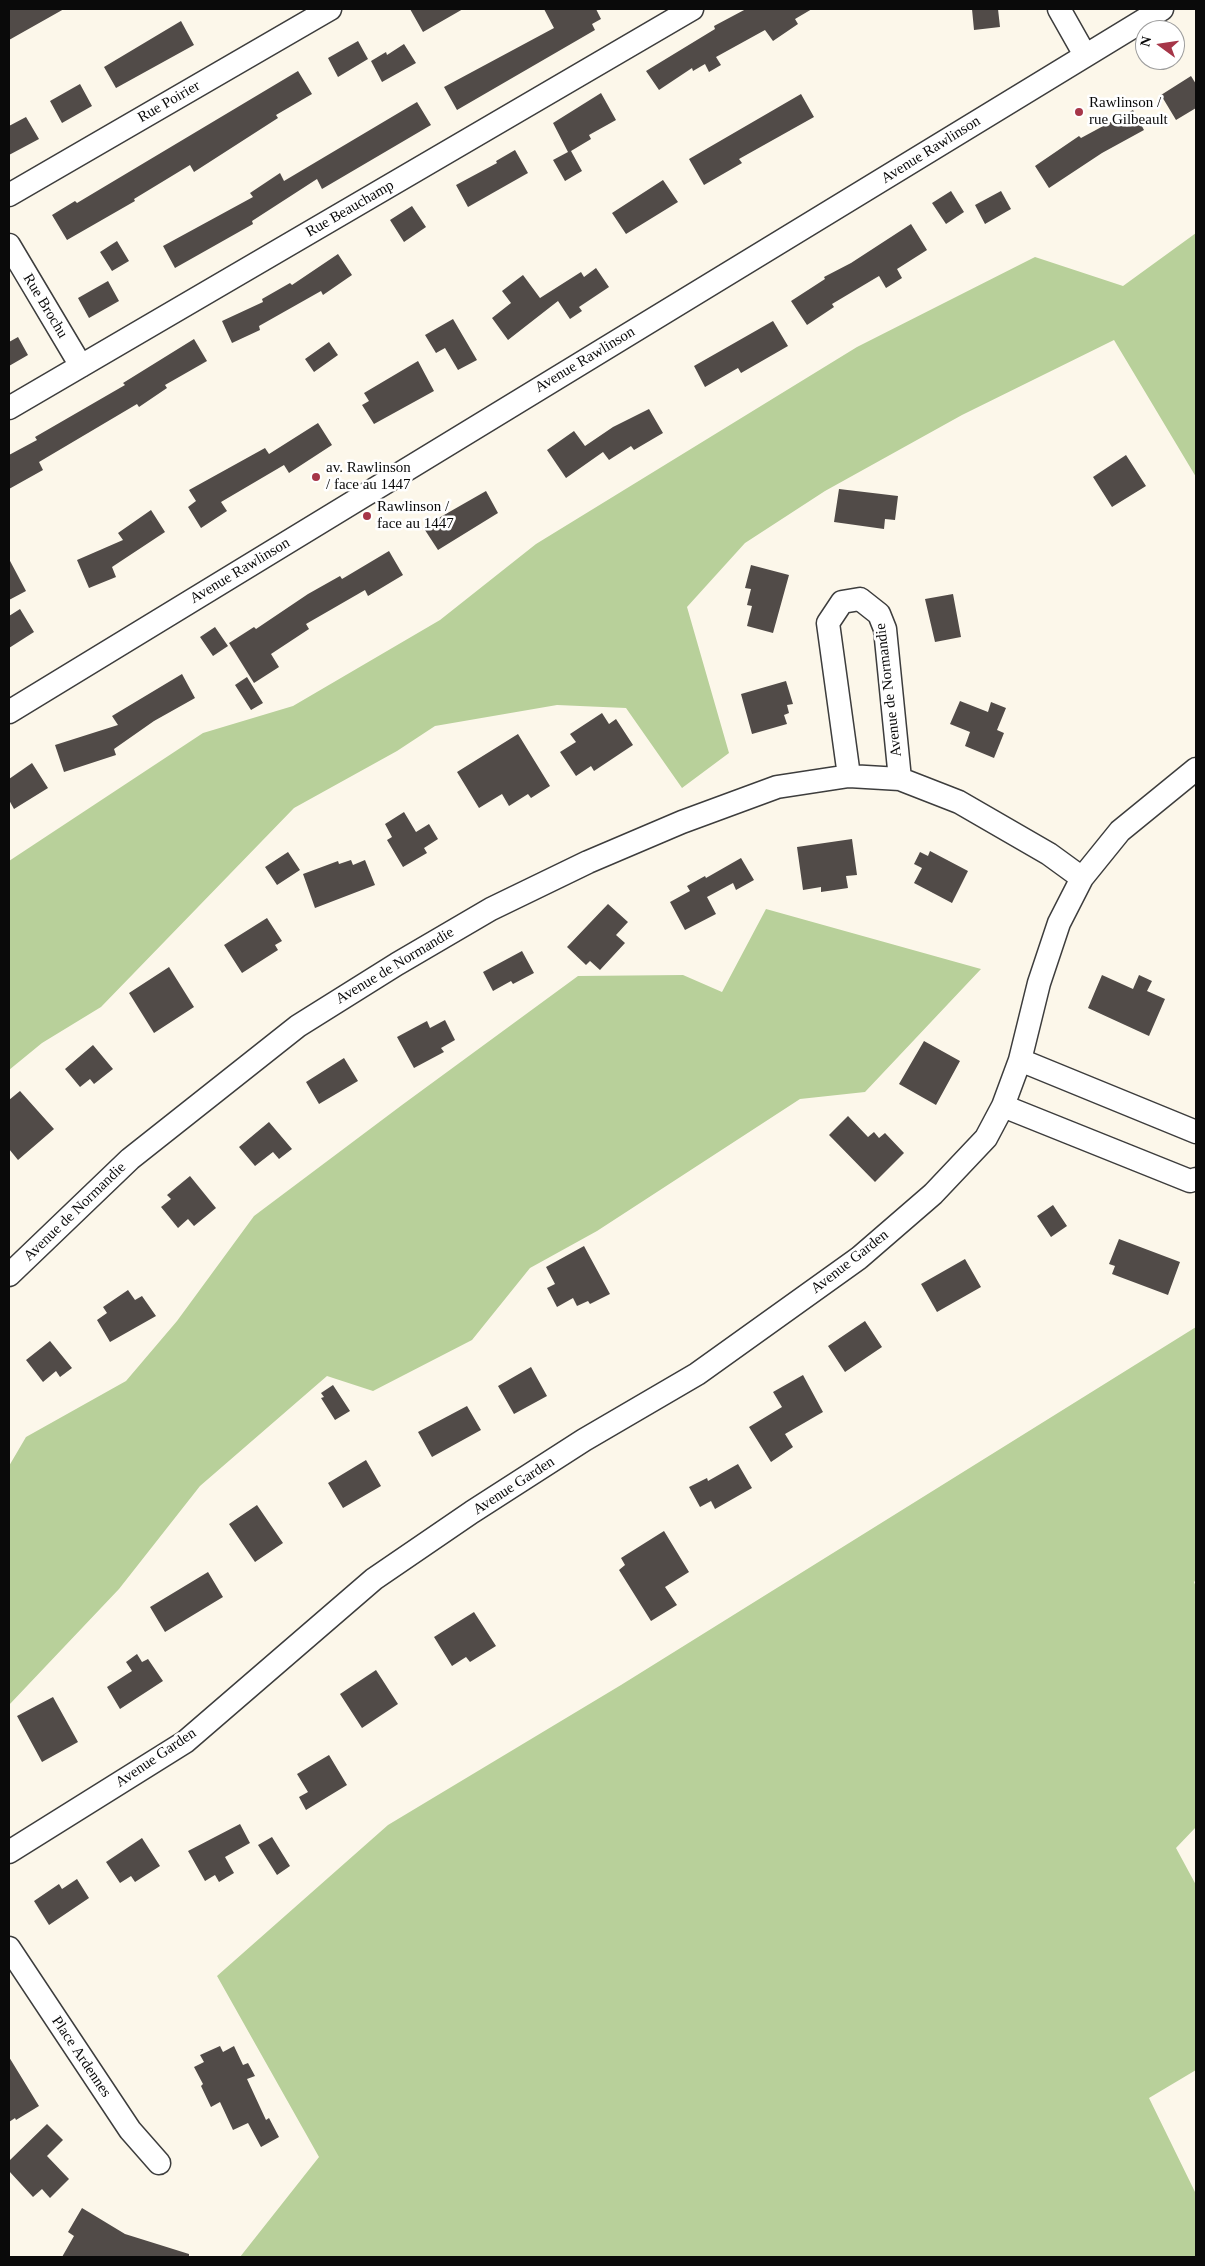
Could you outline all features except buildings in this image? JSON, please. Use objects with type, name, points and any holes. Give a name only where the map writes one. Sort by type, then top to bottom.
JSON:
[{"type":"street","name":"Rue Poirier","points":[[9,195],[330,9]]},
{"type":"street","name":"Rue Beauchamp","points":[[9,408],[692,9]]},
{"type":"street","points":[[1059,9],[1085,55]]},
{"type":"street","name":"Avenue Rawlinson","points":[[9,712],[1162,9]]},
{"type":"street","name":"Rue Brochu","points":[[9,245],[81,366]]},
{"type":"street","name":"Avenue de Normandie","points":[[849,776],[828,623],[842,602],[860,599],[879,614],[885,629],[900,779]]},
{"type":"street","name":"Avenue Garden","points":[[9,1852],[185,1742],[374,1579],[472,1512],[584,1440],[697,1374],[859,1258],[933,1194],[986,1138],[1003,1106],[1020,1060],[1039,983],[1059,923],[1082,878],[1120,831],[1196,769]]},
{"type":"street","name":"Avenue de Normandie","points":[[9,1275],[130,1159],[298,1026],[397,964],[500,904],[588,862],[673,826],[777,787],[849,776],[900,779],[959,802],[1049,854],[1082,878]]},
{"type":"street","points":[[1020,1060],[1196,1132]]},
{"type":"street","points":[[1003,1106],[1190,1181],[1196,1179]]},
{"type":"street","name":"Place Ardennes","points":[[9,1948],[130,2130],[159,2163]]},
{"type":"green space","points":[[1196,233],[1196,477],[1114,340],[962,415],[825,491],[745,543],[687,607],[729,753],[682,788],[626,708],[557,705],[435,726],[397,751],[294,808],[101,1007],[42,1043],[9,1070],[9,861],[203,733],[293,706],[440,620],[536,544],[857,347],[1035,257],[1123,286]]},
{"type":"green space","points":[[766,909],[981,969],[865,1092],[800,1099],[597,1231],[530,1268],[472,1340],[373,1391],[327,1376],[200,1486],[119,1589],[9,1705],[9,1466],[26,1437],[126,1381],[177,1321],[254,1216],[578,976],[683,975],[722,992]]},
{"type":"green space","points":[[1196,1327],[1196,1580],[1194,1582],[1196,1587],[1196,1827],[1176,1848],[1196,1885],[1196,2070],[1149,2098],[1196,2194],[1196,2257],[240,2257],[319,2157],[217,1976],[388,1825],[621,1685]]},
{"type":"place","name":"Rawlinson / rue Gilbeault","points":[[1079,112]]},
{"type":"place","name":"av. Rawlinson / face au 1447","points":[[316,477]]},
{"type":"place","name":"Rawlinson / face au 1447","points":[[367,516]]}]
